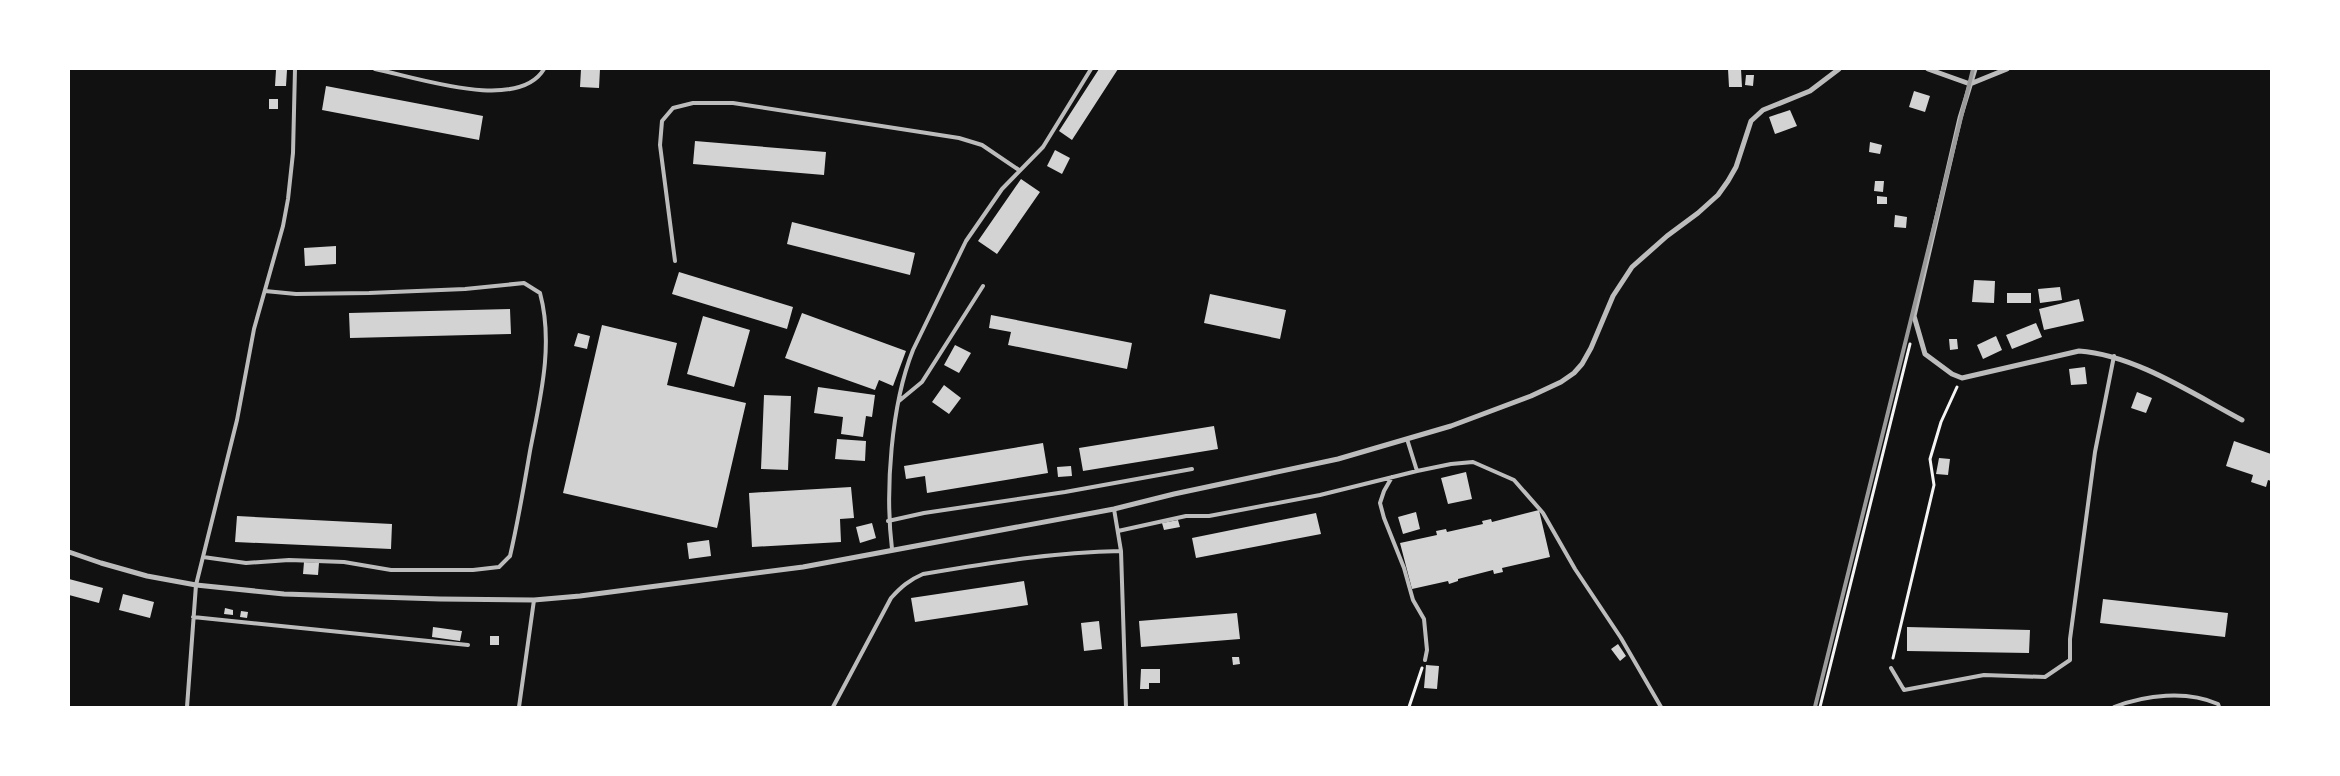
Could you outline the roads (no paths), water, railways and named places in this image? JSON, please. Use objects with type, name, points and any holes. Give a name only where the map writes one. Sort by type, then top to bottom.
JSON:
[{"type":"street","points":[[69,552],[148,576],[196,585],[284,594],[534,600],[696,582],[803,567],[1114,509],[1174,494],[1338,459],[1452,426],[1531,396],[1561,382],[1582,364],[1613,296],[1627,274],[1649,251],[1718,195],[1736,167],[1751,121],[1756,115],[1763,110],[1810,92],[1839,69]]},
{"type":"street","points":[[1928,69],[1970,84],[2007,69]]},
{"type":"street","points":[[1975,69],[1914,316],[1925,354],[1952,374],[1962,378],[2079,351],[2114,356],[2165,379],[2242,420]]},
{"type":"lane","points":[[187,707],[196,585],[237,420],[254,329],[288,199],[293,153],[296,69]]},
{"type":"lane","points":[[375,69],[452,85],[482,90],[505,91],[535,81],[544,69]]},
{"type":"lane","points":[[892,549],[888,521],[892,453],[906,366],[953,264],[966,241],[1002,189],[1043,147],[1091,69]]},
{"type":"lane","points":[[675,261],[660,145],[662,121],[673,108],[693,103],[733,103],[959,138],[982,145],[1020,170]]},
{"type":"lane","points":[[203,557],[246,563],[289,560],[344,562],[391,570],[473,570],[499,567],[510,556],[542,386],[546,348],[545,311],[540,293],[524,284],[465,289],[369,293],[296,294],[265,291]]},
{"type":"lane","points":[[899,401],[922,382],[983,286]]},
{"type":"lane","points":[[1891,668],[1904,690],[1984,674],[2045,677],[2070,660],[2070,638],[2096,452],[2114,356]]},
{"type":"lane","points":[[1407,439],[1417,471]]},
{"type":"lane","points":[[1118,531],[1177,518],[1209,516],[1320,495],[1417,471],[1451,464],[1473,462],[1514,480],[1543,513],[1575,570],[1621,638],[1661,707]]},
{"type":"lane","points":[[888,521],[924,513],[1065,492],[1192,470]]},
{"type":"lane","points":[[1392,477],[1384,490],[1380,503],[1404,568],[1413,600],[1424,619],[1427,650],[1425,660]]},
{"type":"lane","points":[[1114,509],[1121,551],[1126,707]]},
{"type":"lane","points":[[833,707],[891,598],[900,587],[912,579],[923,574],[1064,552],[1121,551]]},
{"type":"lane","points":[[519,707],[534,600]]},
{"type":"lane","points":[[194,617],[468,645]]},
{"type":"lane","points":[[2114,707],[2142,698],[2162,696],[2197,698],[2212,701],[2218,704],[2219,707]]},
{"type":"railway","points":[[1815,707],[1973,69]]}]
